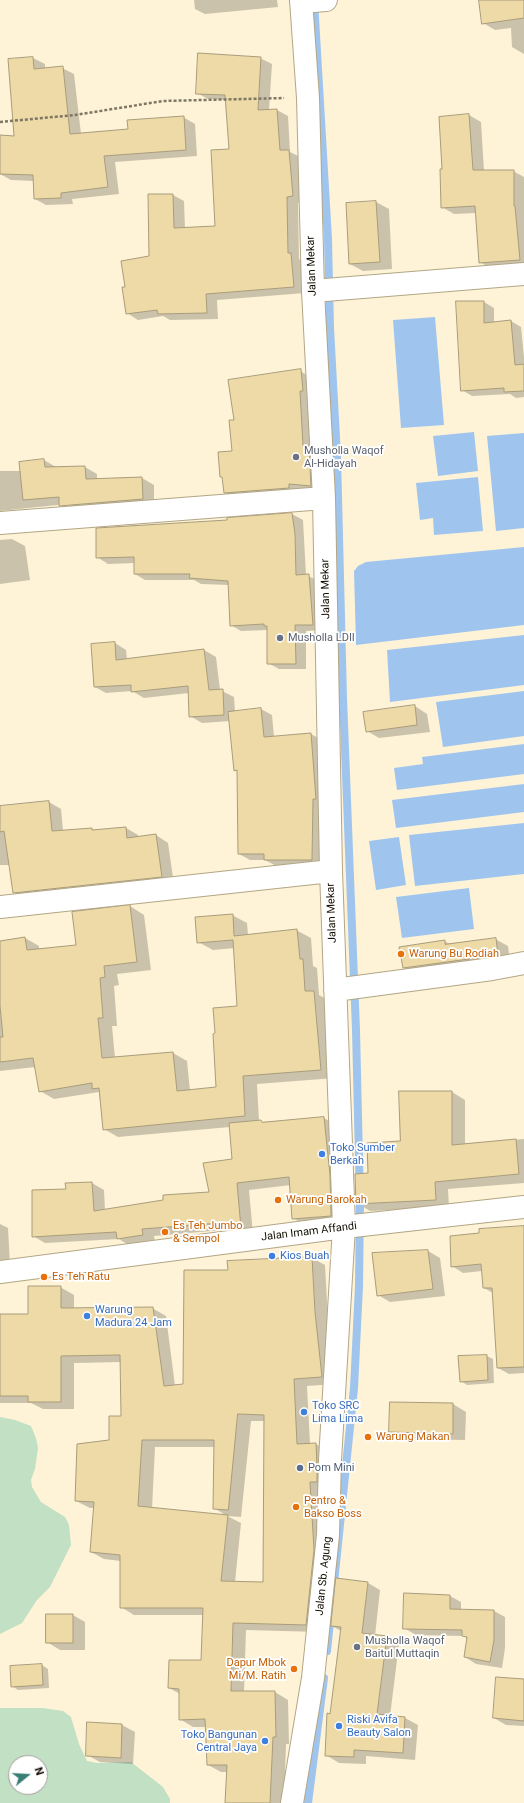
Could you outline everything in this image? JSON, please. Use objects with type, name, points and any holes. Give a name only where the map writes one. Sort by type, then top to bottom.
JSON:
[{"type":"street","name":"Jalan Mekar","points":[[312,1],[308,98],[326,290],[324,498],[331,871],[350,989],[349,1226]]},
{"type":"street","points":[[326,290],[524,274]]},
{"type":"street","points":[[0,523],[324,498]]},
{"type":"street","points":[[0,907],[331,871]]},
{"type":"street","points":[[350,989],[492,970],[524,963]]},
{"type":"street","name":"Jalan Imam Affandi","points":[[0,1272],[349,1226],[524,1207]]},
{"type":"street","name":"Jalan Sb. Agung","points":[[292,1803],[312,1678],[328,1535],[330,1460],[349,1226]]},
{"type":"path","points":[[0,122],[75,115],[163,101],[308,98]]},
{"type":"green space","points":[[0,1417],[15,1420],[31,1426],[38,1448],[35,1469],[31,1480],[32,1487],[41,1502],[65,1517],[69,1525],[71,1545],[50,1587],[37,1600],[22,1623],[0,1634]]},
{"type":"green space","points":[[0,1708],[43,1708],[63,1711],[71,1717],[79,1744],[87,1761],[97,1763],[131,1762],[163,1787],[170,1799],[170,1803],[0,1803]]},
{"type":"water","points":[[435,317],[444,425],[401,428],[393,320]]},
{"type":"water","points":[[474,432],[478,471],[438,476],[433,436]]},
{"type":"water","points":[[524,433],[524,528],[496,531],[487,436]]},
{"type":"water","points":[[478,477],[483,531],[434,535],[433,518],[420,520],[416,483]]},
{"type":"water","points":[[524,547],[524,625],[356,645],[354,571],[358,566],[366,562]]},
{"type":"water","points":[[524,635],[524,685],[390,702],[387,650]]},
{"type":"water","points":[[524,691],[524,736],[443,747],[436,702]]},
{"type":"water","points":[[524,744],[524,774],[397,790],[394,768],[423,764],[422,757]]},
{"type":"water","points":[[524,784],[524,812],[396,828],[392,800]]},
{"type":"water","points":[[524,823],[524,874],[415,886],[409,835]]},
{"type":"water","points":[[399,837],[406,885],[376,890],[369,841]]},
{"type":"water","points":[[469,888],[474,929],[402,938],[396,897]]},
{"type":"building","points":[[479,0],[524,0],[524,18],[482,24]]},
{"type":"building","points":[[198,53],[261,57],[258,110],[277,109],[280,150],[289,150],[293,196],[287,197],[288,253],[291,253],[294,287],[206,294],[207,313],[158,314],[157,310],[126,314],[122,287],[125,287],[121,261],[149,256],[148,194],[173,194],[174,228],[215,226],[211,150],[229,149],[225,95],[196,94]]},
{"type":"building","points":[[33,57],[34,69],[63,66],[70,134],[128,129],[127,120],[184,116],[186,150],[104,156],[108,187],[61,193],[61,198],[34,199],[33,175],[0,174],[0,135],[14,136],[8,59]]},
{"type":"building","points":[[469,114],[473,170],[514,170],[514,206],[520,260],[479,263],[475,206],[441,208],[440,169],[442,169],[439,117]]},
{"type":"building","points":[[376,201],[380,262],[349,264],[346,203]]},
{"type":"building","points":[[456,301],[484,301],[484,323],[511,320],[515,365],[524,364],[524,391],[504,392],[504,388],[461,391]]},
{"type":"building","points":[[301,369],[303,391],[300,391],[303,446],[309,446],[311,486],[289,484],[289,488],[224,493],[222,477],[220,477],[218,452],[232,451],[229,420],[234,420],[228,380]]},
{"type":"building","points":[[44,459],[45,467],[85,466],[86,479],[142,477],[143,499],[59,506],[59,497],[23,500],[19,462]]},
{"type":"building","points":[[292,513],[295,534],[296,575],[309,574],[313,625],[295,625],[296,664],[267,664],[267,626],[264,626],[264,624],[230,626],[228,581],[189,578],[190,574],[134,574],[134,557],[96,558],[96,528],[227,520],[227,518]]},
{"type":"building","points":[[115,642],[116,660],[204,649],[209,690],[223,689],[224,715],[189,717],[188,686],[131,692],[131,685],[94,687],[91,644]]},
{"type":"building","points":[[415,705],[417,725],[366,732],[363,712]]},
{"type":"building","points":[[261,708],[264,737],[311,733],[316,799],[313,799],[312,860],[264,860],[264,854],[238,854],[237,770],[234,771],[228,712]]},
{"type":"building","points":[[49,801],[52,831],[126,827],[127,838],[156,834],[162,877],[13,893],[4,831],[0,832],[0,806]]},
{"type":"building","points":[[130,905],[137,962],[104,966],[105,977],[100,978],[103,1018],[98,1018],[102,1058],[173,1052],[177,1091],[216,1087],[213,1008],[237,1006],[233,940],[197,943],[195,917],[233,914],[234,936],[297,929],[300,959],[303,959],[305,991],[314,991],[321,1070],[243,1076],[245,1116],[103,1130],[99,1088],[92,1089],[92,1083],[39,1092],[33,1058],[0,1062],[0,1037],[3,1037],[0,1006],[0,941],[25,937],[27,950],[76,945],[72,912]]},
{"type":"building","points":[[496,938],[498,955],[403,968],[399,947],[445,940],[445,944]]},
{"type":"building","points":[[399,1091],[452,1091],[452,1145],[516,1139],[519,1174],[435,1182],[436,1200],[356,1204],[355,1174],[368,1173],[367,1143],[400,1141]]},
{"type":"building","points":[[324,1117],[330,1175],[331,1216],[292,1219],[289,1177],[237,1183],[241,1228],[220,1230],[220,1223],[142,1229],[143,1235],[117,1239],[116,1232],[32,1237],[32,1190],[66,1189],[65,1183],[92,1182],[94,1211],[163,1200],[163,1195],[209,1192],[203,1163],[232,1159],[229,1123]]},
{"type":"building","points":[[524,1226],[524,1367],[497,1368],[492,1288],[483,1288],[481,1264],[451,1267],[450,1236],[479,1233],[479,1229]]},
{"type":"building","points":[[428,1250],[433,1289],[377,1296],[372,1253]]},
{"type":"building","points":[[312,1257],[315,1312],[322,1377],[294,1379],[297,1444],[316,1443],[317,1482],[310,1482],[314,1550],[306,1625],[233,1623],[231,1691],[275,1691],[276,1737],[273,1737],[270,1803],[225,1803],[227,1765],[207,1765],[205,1719],[179,1720],[179,1689],[168,1688],[169,1660],[201,1660],[203,1608],[120,1608],[120,1555],[90,1552],[94,1502],[75,1501],[77,1444],[109,1440],[109,1416],[121,1416],[120,1355],[61,1356],[61,1402],[28,1402],[28,1396],[0,1396],[0,1314],[28,1314],[28,1286],[61,1286],[61,1308],[153,1307],[164,1386],[183,1384],[184,1270],[228,1270],[227,1261]],"holes":[[[238,1414],[264,1415],[263,1582],[221,1581],[228,1515],[138,1506],[142,1440],[214,1440],[213,1509],[228,1510]]]},
{"type":"building","points":[[487,1355],[488,1380],[460,1382],[458,1356]]},
{"type":"building","points":[[390,1402],[453,1403],[453,1434],[389,1432]]},
{"type":"building","points":[[336,1578],[368,1582],[362,1633],[387,1636],[377,1714],[405,1717],[403,1753],[354,1750],[354,1757],[325,1756],[327,1713],[330,1714],[341,1627],[331,1626]]},
{"type":"building","points":[[404,1593],[450,1595],[450,1609],[494,1610],[494,1640],[490,1662],[464,1657],[467,1637],[462,1636],[462,1630],[403,1629]]},
{"type":"building","points":[[46,1614],[73,1614],[73,1643],[46,1643]]},
{"type":"building","points":[[42,1664],[43,1685],[11,1687],[10,1666]]},
{"type":"building","points":[[496,1677],[524,1679],[524,1721],[493,1718]]},
{"type":"building","points":[[87,1722],[122,1724],[121,1758],[86,1756]]},
{"type":"waterway","points":[[314,1],[328,239],[330,328],[337,456],[343,698],[356,1030],[360,1202],[359,1286],[354,1388],[327,1651]]},
{"type":"waterway","points":[[308,1803],[324,1678]]},
{"type":"place","name":"Musholla Waqof Al-Hidayah","points":[[296,457]]},
{"type":"place","name":"Musholla LDII","points":[[280,638]]},
{"type":"place","name":"Warung Bu Rodiah","points":[[401,954]]},
{"type":"place","name":"Toko Sumber Berkah","points":[[322,1154]]},
{"type":"place","name":"Warung Barokah","points":[[278,1200]]},
{"type":"place","name":"Es Teh Jumbo & Sempol","points":[[165,1232]]},
{"type":"place","name":"Kios Buah","points":[[272,1256]]},
{"type":"place","name":"Es Teh Ratu","points":[[44,1277]]},
{"type":"place","name":"Warung Madura 24 Jam","points":[[87,1316]]},
{"type":"place","name":"Toko SRC Lima Lima","points":[[304,1412]]},
{"type":"place","name":"Warung Makan","points":[[368,1437]]},
{"type":"place","name":"Pom Mini","points":[[300,1468]]},
{"type":"place","name":"Pentro & Bakso Boss","points":[[296,1507]]},
{"type":"place","name":"Musholla Waqof Baitul Muttaqin","points":[[357,1647]]},
{"type":"place","name":"Dapur Mbok Mi/M. Ratih","points":[[294,1669]]},
{"type":"place","name":"Riski Avifa Beauty Salon","points":[[339,1726]]},
{"type":"place","name":"Toko Bangunan Central Jaya","points":[[265,1741]]}]
